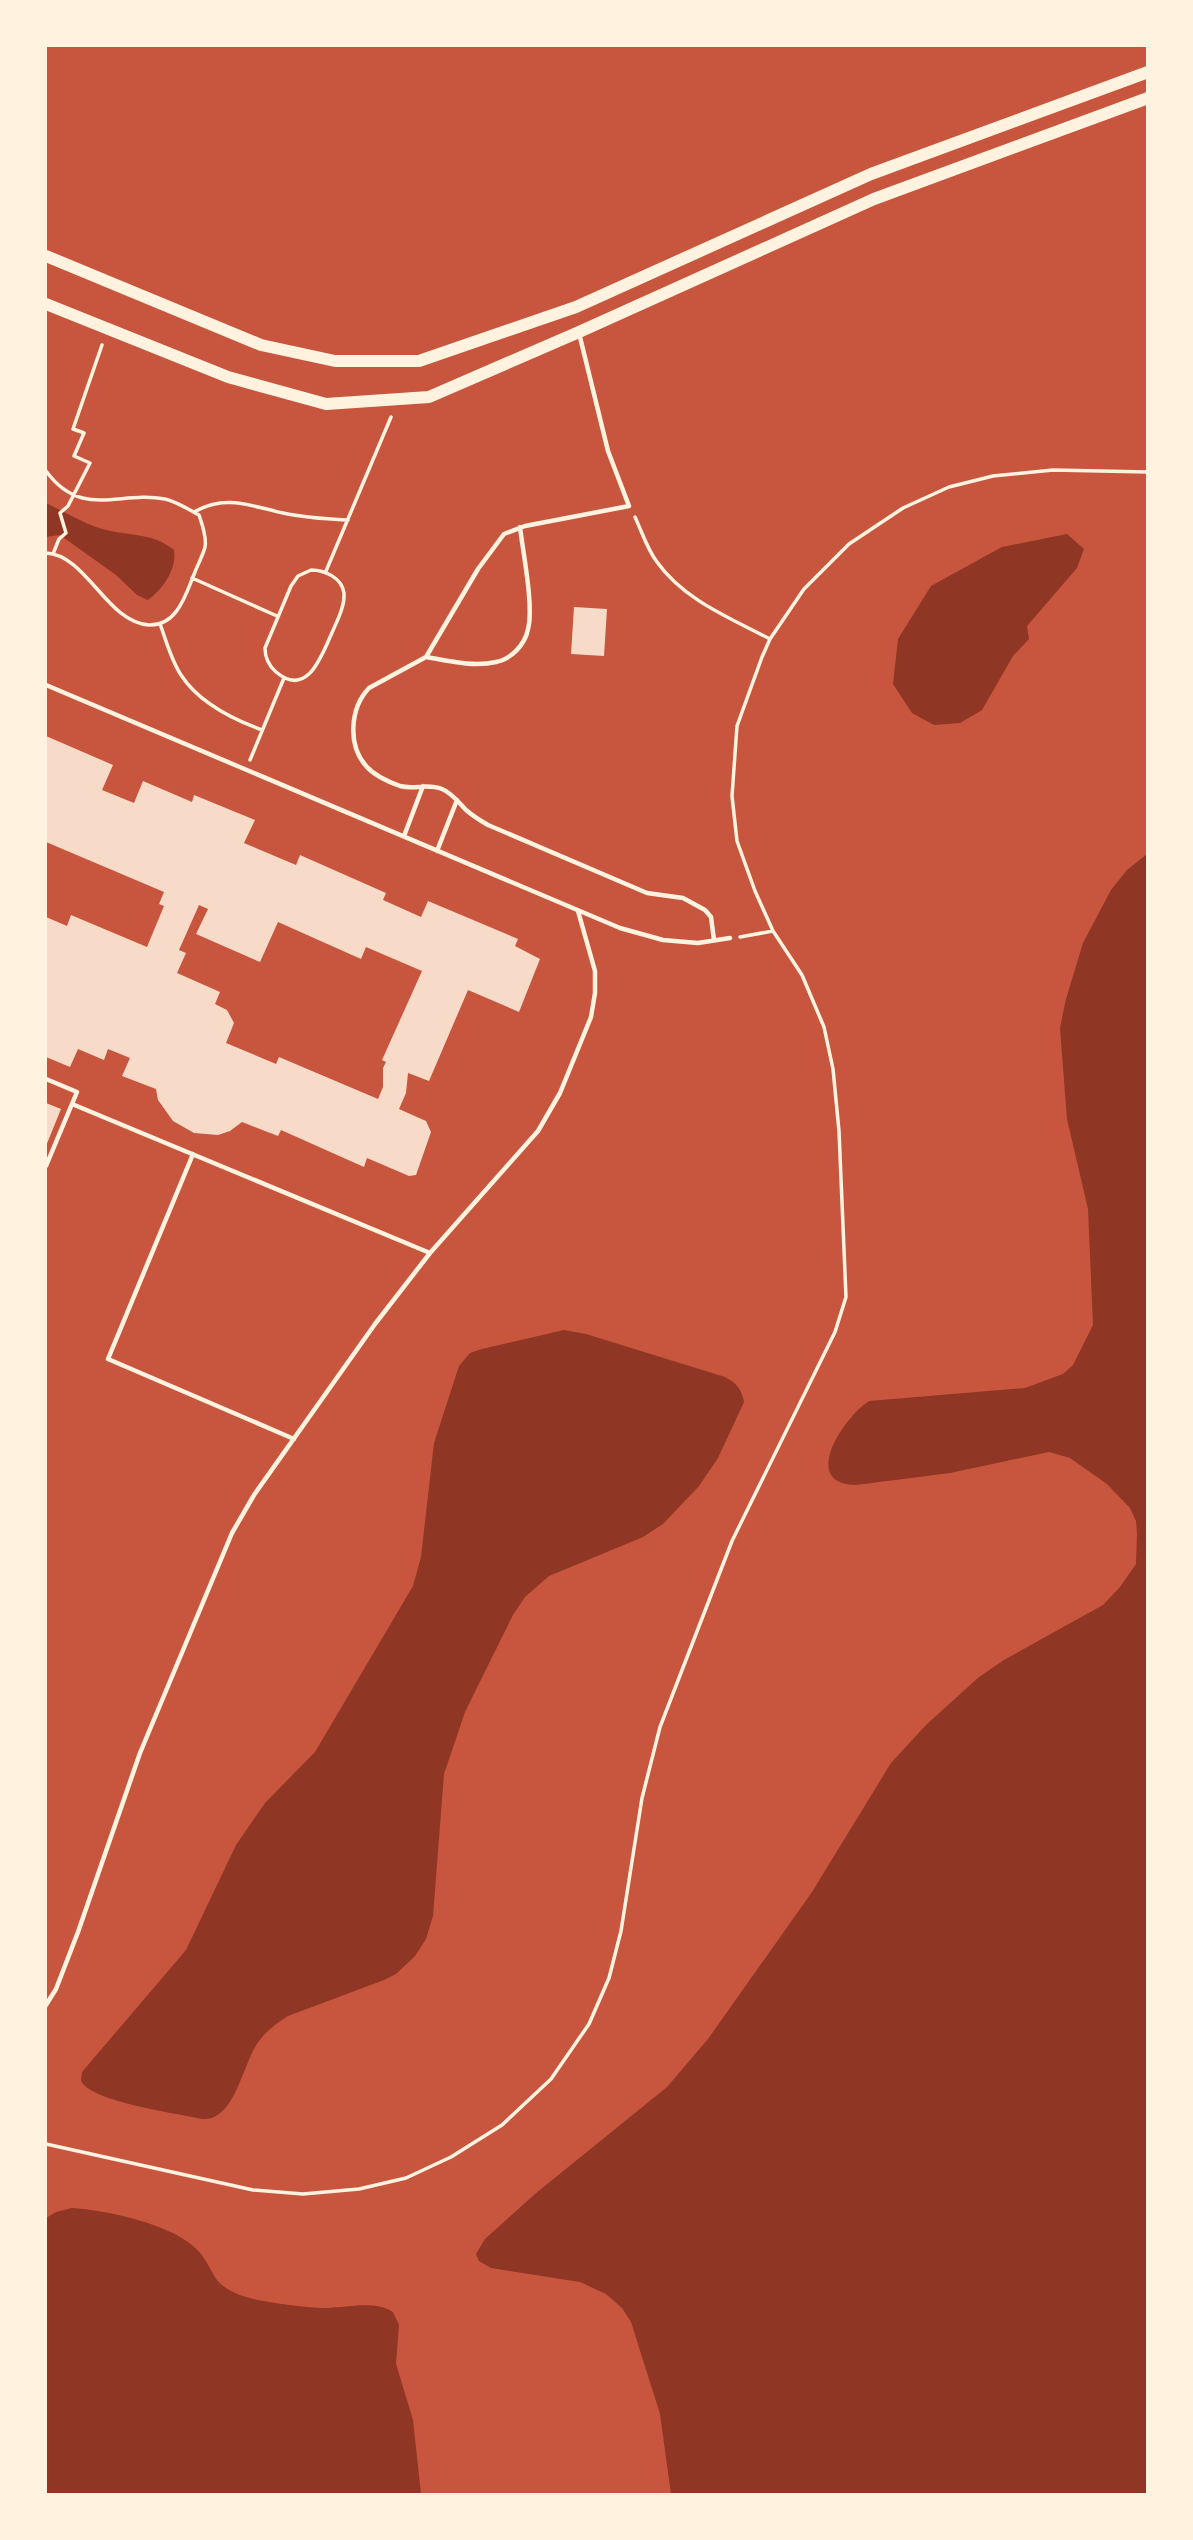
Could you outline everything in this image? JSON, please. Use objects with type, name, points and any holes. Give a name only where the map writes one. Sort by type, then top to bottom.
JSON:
[{"type":"main road","points":[[46,256],[261,345],[335,361],[419,361],[576,307],[871,174],[1147,72]]},
{"type":"main road","points":[[46,304],[228,377],[326,404],[429,397],[874,199],[1147,98]]},
{"type":"lane","points":[[579,332],[608,451],[629,506],[520,527],[504,534],[448,617],[437,642],[426,657],[369,688],[358,701],[353,718],[356,743],[366,767],[399,785],[412,788],[423,785],[442,789],[474,817],[500,830],[647,893],[683,898],[697,904],[711,917],[714,940]]},
{"type":"lane","points":[[426,657],[467,664],[497,662],[510,656],[524,640],[530,612],[520,527]]},
{"type":"lane","points":[[46,685],[620,928],[663,940],[698,943],[730,939]]},
{"type":"lane","points":[[404,836],[423,785]]},
{"type":"lane","points":[[437,850],[457,800]]},
{"type":"lane","points":[[46,2005],[56,1989],[78,1932],[140,1753],[232,1533],[254,1495],[375,1324],[430,1253],[538,1130],[558,1097],[591,1017],[595,993],[595,971],[578,911]]},
{"type":"lane","points":[[46,1079],[77,1093],[46,1166]]},
{"type":"lane","points":[[72,1104],[430,1253]]},
{"type":"lane","points":[[193,1154],[108,1359],[294,1439]]},
{"type":"path","points":[[53,554],[59,540],[66,533],[60,513],[68,506],[72,493],[90,463],[74,456],[84,433],[73,429],[107,330]]},
{"type":"path","points":[[326,572],[399,399]]},
{"type":"path","points":[[46,2144],[253,2190],[303,2194],[359,2189],[406,2178],[451,2157],[502,2125],[551,2079],[589,2024],[609,1978],[621,1931],[642,1798],[660,1727],[732,1541],[835,1332],[846,1297],[839,1131],[833,1069],[824,1027],[802,975],[773,931],[737,841],[732,796],[737,726],[770,639],[804,589],[849,544],[903,508],[949,487],[993,476],[1053,470],[1147,472]]},
{"type":"path","points":[[46,471],[62,489],[91,500],[105,502],[165,499],[194,512],[199,515],[205,545],[181,607],[160,624],[147,625],[119,611],[68,561],[53,554],[46,554]]},
{"type":"path","points":[[194,512],[210,503],[222,502],[253,505],[312,518],[348,520]]},
{"type":"path","points":[[629,506],[655,560],[673,582],[705,606],[770,639]]},
{"type":"path","points":[[311,570],[326,572],[340,583],[344,593],[338,619],[313,672],[298,680],[284,678],[272,669],[265,655],[267,641],[277,616],[298,576],[311,570]]},
{"type":"path","points":[[192,578],[277,616]]},
{"type":"path","points":[[160,624],[180,674],[194,692],[232,719],[262,730]]},
{"type":"path","points":[[246,770],[284,678]]},
{"type":"path","points":[[730,939],[773,931]]},
{"type":"shaded area","points":[[46,503],[98,528],[150,538],[174,550],[171,571],[164,584],[148,600],[137,595],[116,575],[60,535],[46,537]]},
{"type":"shaded area","points":[[1067,534],[1084,549],[1077,568],[1027,626],[1029,639],[1013,656],[982,710],[960,723],[934,725],[912,713],[893,684],[898,639],[931,586],[1002,547]]},
{"type":"shaded area","points":[[1147,854],[1147,2494],[671,2494],[660,2414],[631,2322],[622,2308],[606,2294],[580,2282],[491,2268],[479,2261],[476,2254],[485,2239],[535,2194],[667,2087],[708,2039],[812,1892],[891,1763],[926,1725],[979,1677],[1004,1660],[1103,1605],[1136,1564],[1136,1521],[1130,1508],[1107,1484],[1070,1458],[1049,1452],[950,1473],[856,1485],[839,1482],[830,1474],[828,1462],[839,1434],[869,1401],[1025,1388],[1063,1374],[1073,1365],[1093,1325],[1088,1209],[1067,1119],[1060,1028],[1083,943],[1111,890],[1127,870]]},
{"type":"shaded area","points":[[564,1330],[586,1334],[725,1377],[738,1387],[744,1402],[718,1458],[699,1486],[663,1524],[643,1537],[549,1576],[525,1597],[513,1615],[465,1712],[444,1774],[433,1916],[426,1939],[415,1956],[396,1974],[288,2016],[272,2027],[253,2051],[230,2101],[223,2111],[214,2117],[202,2119],[136,2106],[88,2088],[81,2081],[82,2072],[186,1950],[236,1845],[265,1803],[315,1752],[413,1586],[421,1557],[434,1443],[459,1366],[470,1353]]},
{"type":"shaded area","points":[[72,2208],[122,2216],[176,2235],[201,2254],[224,2287],[248,2298],[320,2308],[377,2306],[393,2312],[399,2325],[396,2364],[413,2420],[421,2494],[46,2494],[46,2218]]},
{"type":"building","points":[[574,607],[607,609],[604,656],[571,654]]},
{"type":"building","points":[[46,736],[113,765],[102,790],[134,803],[143,781],[192,802],[194,795],[255,820],[244,843],[296,865],[300,855],[386,893],[383,900],[421,917],[428,901],[518,939],[515,946],[540,959],[519,1012],[468,990],[429,1081],[408,1073],[406,1093],[399,1109],[426,1121],[431,1132],[416,1175],[409,1176],[367,1158],[364,1167],[281,1130],[278,1136],[242,1122],[230,1131],[218,1135],[194,1133],[173,1121],[158,1100],[156,1089],[122,1076],[130,1058],[108,1049],[104,1060],[78,1049],[70,1067],[46,1057],[46,917],[67,926],[71,915],[147,947],[164,906],[159,904],[164,892],[46,842]],"holes":[[[199,905],[208,909],[196,934],[260,962],[278,922],[361,959],[366,947],[422,971],[382,1060],[386,1062],[383,1068],[383,1087],[378,1099],[279,1057],[276,1064],[226,1043],[234,1023],[227,1010],[215,1004],[220,992],[177,973],[186,953],[179,950]]]},
{"type":"building","points":[[46,1103],[61,1109],[46,1146]]}]
